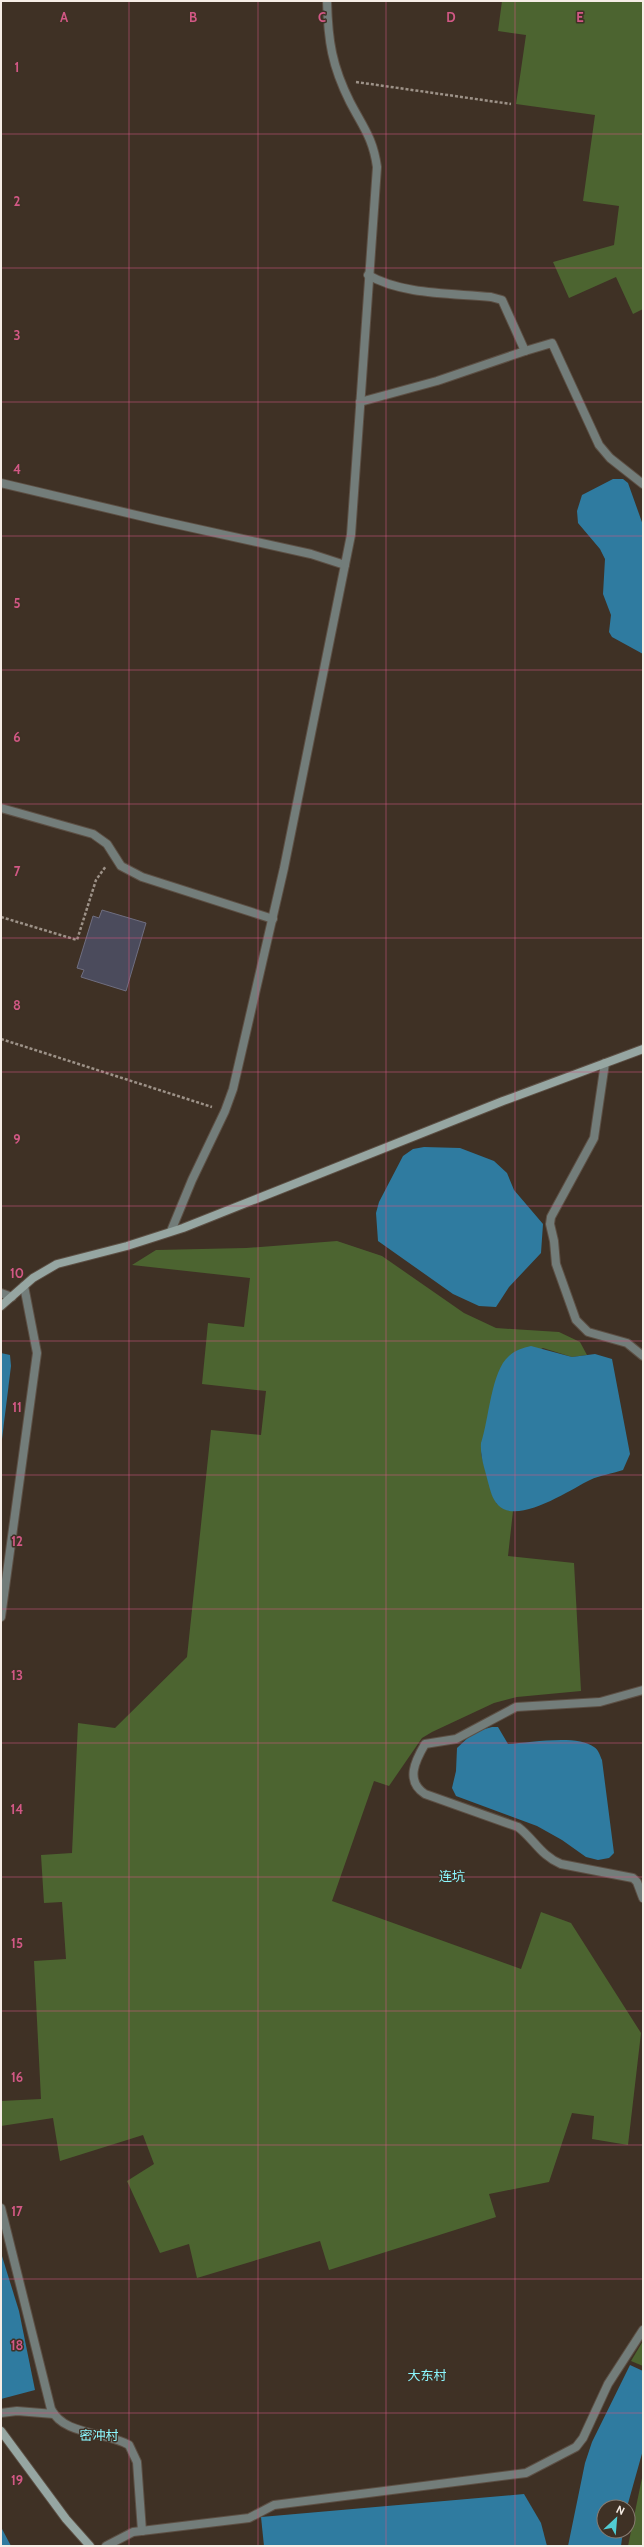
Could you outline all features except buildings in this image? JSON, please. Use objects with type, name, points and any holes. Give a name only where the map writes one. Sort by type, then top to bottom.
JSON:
[{"type":"street","points":[[171,1231],[192,1180],[225,1111],[233,1089],[273,918],[351,535],[368,275],[375,202],[375,154],[370,137],[350,102],[331,54],[327,1]]},
{"type":"street","points":[[368,275],[380,282],[410,289],[491,297],[502,300],[525,351]]},
{"type":"street","points":[[360,402],[437,381],[552,343],[599,445],[610,458],[643,484]]},
{"type":"street","points":[[1,483],[156,520],[311,554],[345,565]]},
{"type":"street","points":[[1,808],[93,834],[107,844],[121,866],[142,877],[273,918]]},
{"type":"street","points":[[1,1306],[45,1270],[57,1264],[127,1246],[171,1231],[643,1049]]},
{"type":"street","points":[[604,1063],[594,1138],[552,1217],[550,1224],[554,1240],[556,1264],[576,1320],[588,1332],[627,1343],[643,1356]]},
{"type":"street","points":[[1,1617],[37,1353],[24,1286]]},
{"type":"street","points":[[1,1294],[12,1297]]},
{"type":"street","points":[[643,1690],[600,1702],[516,1707],[456,1739],[425,1744],[417,1756],[412,1774],[415,1786],[425,1794],[518,1827],[527,1834],[537,1848],[551,1860],[561,1864],[633,1878],[637,1882],[643,1898]]},
{"type":"street","points":[[1,2208],[54,2414]]},
{"type":"street","points":[[106,2546],[133,2532],[249,2518],[274,2505],[526,2473],[576,2446],[583,2438],[608,2384],[643,2330]]},
{"type":"street","points":[[1,2413],[17,2411],[54,2414],[68,2425],[83,2431],[113,2438],[129,2444],[137,2462],[142,2531]]},
{"type":"street","points":[[1,2431],[66,2519],[90,2546]]},
{"type":"path","points":[[342,80],[511,104]]},
{"type":"path","points":[[1,918],[77,940],[96,880],[114,856]]},
{"type":"path","points":[[1,1039],[225,1111]]},
{"type":"green space","points":[[502,1],[643,1],[643,309],[633,314],[616,277],[569,298],[553,262],[614,245],[619,206],[583,201],[595,115],[516,104],[526,35],[498,31]]},
{"type":"green space","points":[[337,1241],[382,1256],[464,1313],[496,1328],[559,1332],[580,1342],[587,1355],[572,1357],[543,1348],[500,1370],[481,1454],[492,1494],[497,1504],[513,1511],[508,1556],[574,1563],[581,1691],[517,1697],[494,1703],[422,1738],[389,1786],[374,1781],[332,1901],[521,1969],[541,1912],[571,1923],[641,2033],[628,2145],[592,2139],[594,2116],[572,2113],[549,2182],[489,2194],[496,2217],[329,2270],[320,2241],[197,2278],[189,2244],[160,2253],[127,2181],[154,2164],[143,2135],[60,2161],[53,2118],[1,2126],[1,2101],[41,2099],[34,1961],[66,1959],[62,1902],[44,1903],[41,1855],[72,1853],[78,1723],[115,1728],[187,1657],[211,1430],[261,1435],[266,1391],[202,1384],[208,1323],[244,1327],[250,1278],[132,1265],[156,1250],[246,1248]]},
{"type":"green space","points":[[643,2341],[643,2366],[631,2361]]},
{"type":"green space","points":[[643,2473],[643,2546],[628,2546],[629,2539],[636,2539],[636,2507]]},
{"type":"water","points":[[613,479],[623,479],[628,483],[643,525],[643,654],[612,637],[609,632],[611,615],[603,594],[605,559],[600,549],[578,523],[577,511],[582,495]]},
{"type":"water","points":[[424,1147],[460,1148],[494,1161],[507,1173],[514,1190],[543,1224],[541,1253],[509,1287],[496,1307],[479,1306],[453,1294],[378,1241],[376,1213],[379,1202],[403,1156],[413,1149]]},
{"type":"water","points":[[531,1346],[572,1357],[595,1354],[612,1359],[630,1454],[623,1470],[594,1478],[544,1504],[530,1509],[518,1511],[507,1510],[498,1505],[494,1500],[482,1458],[481,1443],[494,1384],[503,1363],[514,1352]]},
{"type":"water","points":[[1,1353],[10,1355],[11,1366],[1,1447]]},
{"type":"water","points":[[492,1727],[498,1727],[508,1744],[565,1740],[586,1743],[597,1750],[602,1760],[614,1853],[609,1858],[598,1860],[586,1857],[562,1840],[537,1826],[456,1796],[452,1788],[456,1771],[457,1748],[474,1732]]},
{"type":"water","points":[[1,2253],[19,2311],[35,2390],[1,2399]]},
{"type":"water","points":[[630,2365],[643,2371],[643,2450],[629,2499],[596,2499],[596,2539],[622,2539],[621,2546],[568,2546],[585,2463],[592,2442]]},
{"type":"water","points":[[524,2494],[541,2523],[547,2546],[264,2546],[261,2517]]},
{"type":"water","points":[[1,2527],[11,2546],[1,2546]]},
{"type":"district","name":"连坑","points":[[452,1876]]},
{"type":"district","name":"大东村","points":[[427,2375]]},
{"type":"district","name":"密冲村","points":[[99,2435]]}]
